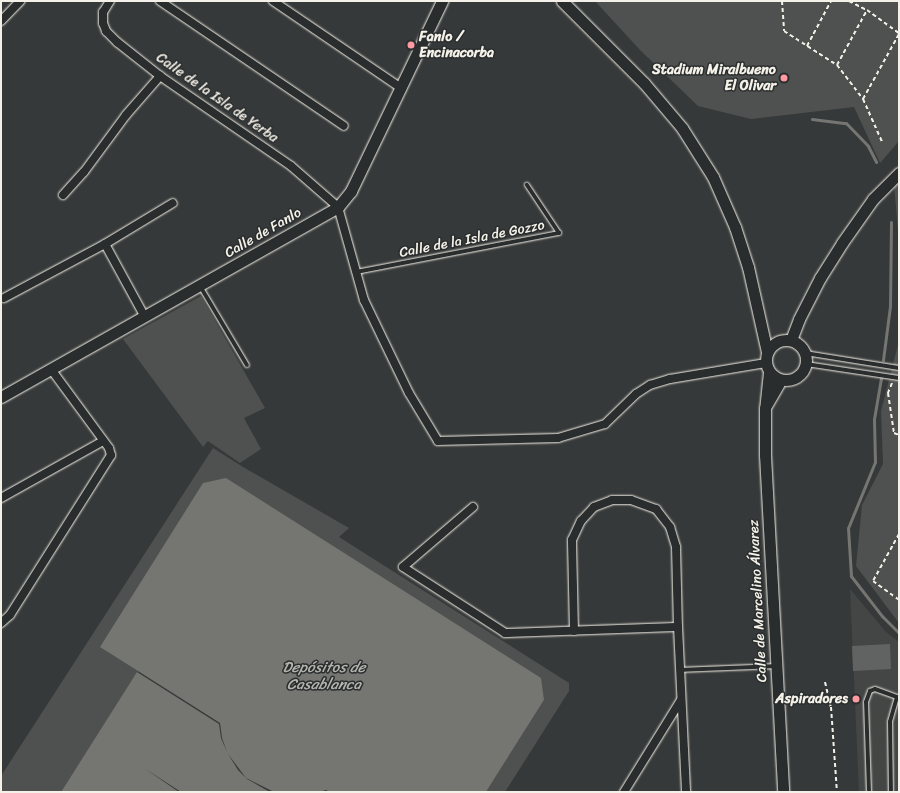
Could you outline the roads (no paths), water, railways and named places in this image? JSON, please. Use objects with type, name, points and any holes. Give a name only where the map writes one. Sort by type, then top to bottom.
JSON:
[{"type":"street","points":[[1,21],[20,1]]},
{"type":"street","name":"Calle de la Isla de Yerba","points":[[110,1],[104,8],[102,17],[106,30],[123,47],[160,76],[274,153],[304,176],[338,207]]},
{"type":"street","points":[[160,1],[344,126]]},
{"type":"street","points":[[273,1],[401,88]]},
{"type":"street","name":"Calle de Fanlo","points":[[1,397],[338,207],[351,191],[442,1]]},
{"type":"street","name":"Calle de Marcelino Álvarez","points":[[562,1],[644,83],[682,128],[713,177],[735,227],[748,267],[767,362],[765,455],[783,792]]},
{"type":"street","points":[[62,195],[84,172],[126,115],[160,76]]},
{"type":"street","points":[[791,340],[799,319],[820,278],[842,243],[873,199],[899,173]]},
{"type":"street","points":[[4,298],[105,244],[173,203]]},
{"type":"street","points":[[338,207],[364,300],[384,345],[409,394],[438,441],[558,438],[604,424],[636,394],[650,385],[670,379],[767,362]]},
{"type":"street","points":[[105,244],[145,317]]},
{"type":"street","points":[[762,332],[777,342],[791,340],[802,347],[805,353],[806,364],[805,370],[797,378],[786,381],[781,380],[767,362]]},
{"type":"street","points":[[767,362],[777,342]]},
{"type":"street","points":[[1,623],[10,615],[108,463],[111,452],[51,369]]},
{"type":"street","name":"Calle de Marcelino Álvarez","points":[[766,408],[781,380]]},
{"type":"street","points":[[1,498],[103,441]]},
{"type":"street","points":[[574,630],[572,540],[581,521],[594,507],[612,500],[631,500],[656,509],[670,527],[676,547],[678,627],[686,792]]},
{"type":"street","points":[[473,507],[403,567],[505,633],[678,627]]},
{"type":"street","points":[[624,792],[681,700]]},
{"type":"lane","name":"Calle de la Isla de Gozzo","points":[[356,272],[559,233],[527,185]]},
{"type":"lane","points":[[200,286],[247,364]]},
{"type":"lane","points":[[805,353],[899,368]]},
{"type":"lane","points":[[806,364],[899,378]]},
{"type":"lane","points":[[680,670],[776,666]]},
{"type":"lane","points":[[869,792],[866,702],[870,691],[875,689],[897,697],[890,722],[891,792]]},
{"type":"water","name":"Depósitos de Casablanca","points":[[226,478],[541,678],[544,700],[486,792],[330,792],[326,790],[319,792],[274,792],[246,778],[270,792],[181,792],[144,768],[179,792],[61,792],[137,672],[219,724],[221,738],[227,752],[222,738],[220,723],[100,647],[203,483]],"holes":[[[228,754],[246,778],[238,770]]]},
{"type":"waterway","points":[[812,119],[846,123],[868,146],[876,162]]},
{"type":"waterway","points":[[883,360],[890,306],[891,222]]},
{"type":"waterway","points":[[881,378],[874,419],[875,462],[848,528],[851,576],[882,616],[899,633]]},
{"type":"place","name":"Fanlo / Encinacorba","points":[[411,45]]},
{"type":"place","name":"Stadium Miralbueno El Olivar","points":[[784,78]]},
{"type":"place","name":"Aspiradores","points":[[856,699]]}]
